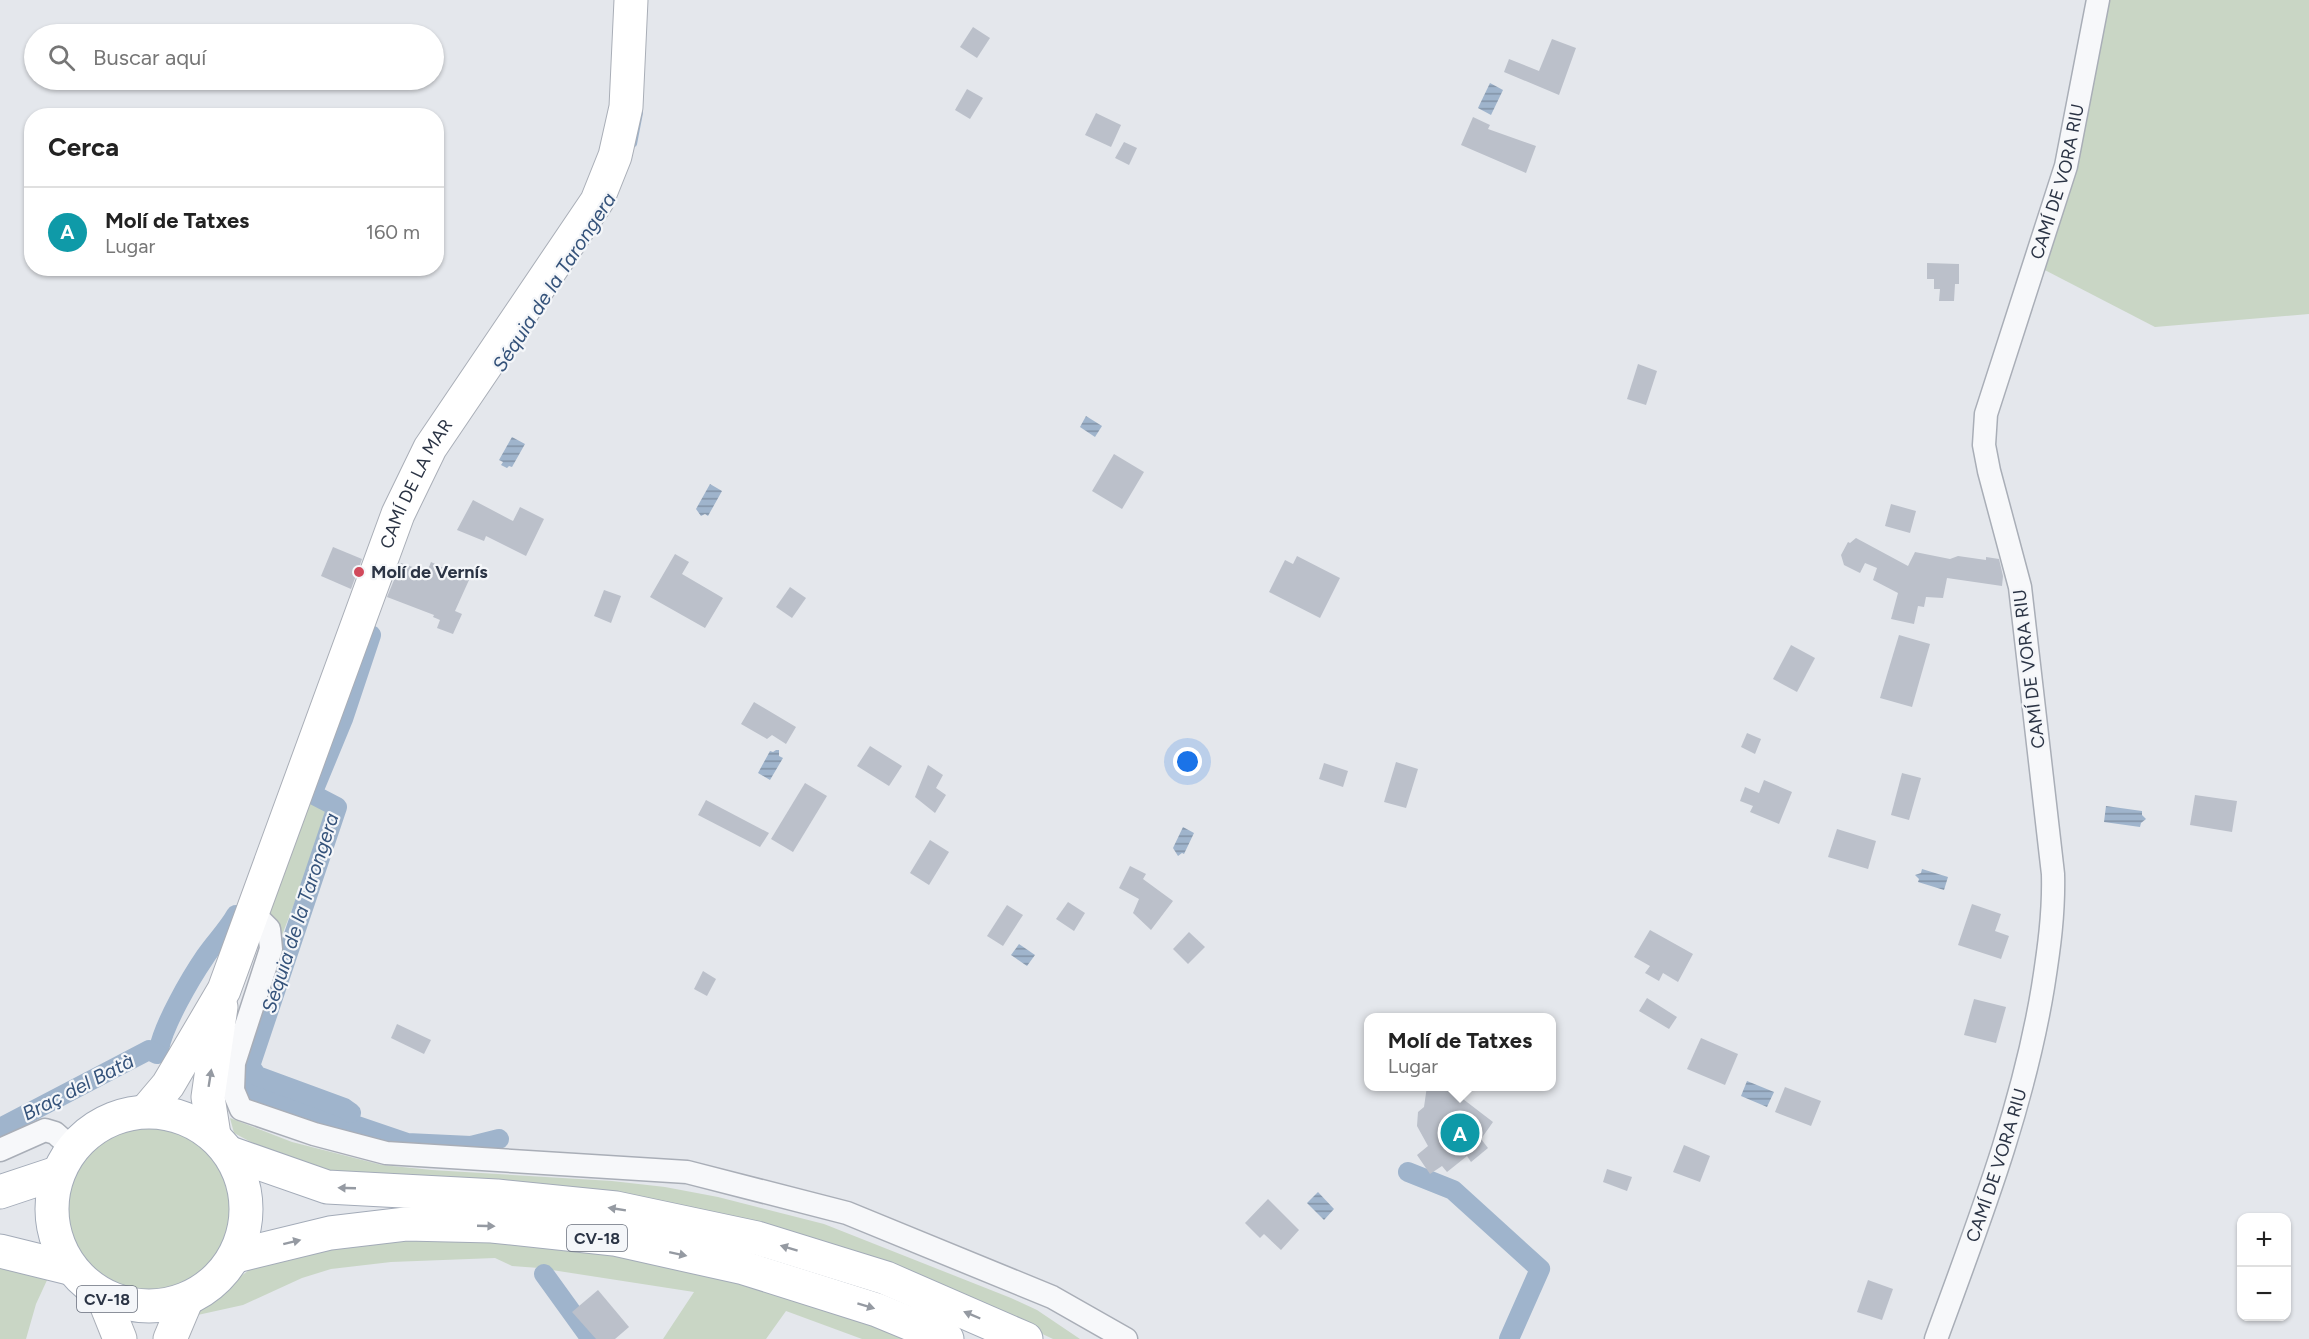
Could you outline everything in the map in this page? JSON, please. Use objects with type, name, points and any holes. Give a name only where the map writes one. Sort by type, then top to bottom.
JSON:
[{"type":"main road","name":"CAMÍ DE LA MAR","points":[[146,1111],[168,1085],[224,990],[398,514],[430,448],[601,192],[615,156],[626,107],[631,0]]},
{"type":"main road","name":"CAMÍ DE LA MAR","points":[[222,1144],[208,1097],[224,990]]},
{"type":"main road","name":"CV-18","points":[[0,1191],[64,1160],[105,1121],[146,1111],[182,1116],[222,1144],[327,1187],[497,1196],[616,1208],[757,1238],[886,1278],[1026,1339]]},
{"type":"main road","name":"CV-18","points":[[64,1160],[51,1222],[69,1268],[104,1299],[146,1308],[186,1301],[215,1283],[236,1256],[247,1204],[222,1144]]},
{"type":"main road","name":"CV-18","points":[[236,1256],[330,1233],[406,1224],[492,1226],[603,1238],[744,1268],[877,1310],[947,1339]]},
{"type":"main road","name":"CV-18","points":[[0,1251],[69,1268]]},
{"type":"main road","points":[[104,1299],[120,1339]]},
{"type":"main road","points":[[170,1339],[186,1301]]},
{"type":"street","name":"CAMÍ DE VORA RIU","points":[[1935,1339],[2022,1087],[2037,1019],[2054,909],[2053,874],[2020,587],[1984,446],[1986,414],[2066,166],[2097,0]]},
{"type":"street","points":[[253,913],[269,929],[271,950],[234,1063],[233,1090],[242,1109],[250,1113],[314,1134],[386,1153],[687,1172],[790,1197],[847,1213],[1043,1293],[1126,1339]]},
{"type":"street","points":[[0,1150],[45,1130],[55,1133],[64,1160]]},
{"type":"green space","points":[[2101,0],[2309,0],[2309,314],[2155,327],[2037,266]]},
{"type":"green space","points":[[301,796],[331,809],[277,948],[264,914]]},
{"type":"green space","points":[[230,1118],[292,1142],[382,1165],[612,1181],[665,1187],[718,1197],[824,1224],[1011,1298],[1037,1310],[1080,1339],[1053,1339],[953,1292],[337,1174],[281,1158],[234,1133]]},
{"type":"green space","points":[[147,1128],[179,1135],[206,1152],[223,1179],[230,1211],[223,1243],[206,1270],[179,1287],[147,1294],[115,1287],[88,1270],[71,1243],[64,1211],[71,1179],[88,1152],[115,1135]]},
{"type":"green space","points":[[396,1240],[482,1241],[536,1245],[644,1262],[752,1287],[907,1339],[862,1339],[786,1311],[766,1339],[663,1339],[694,1292],[539,1268],[512,1266],[495,1258],[391,1262],[331,1269],[302,1278],[243,1305],[184,1318],[256,1265],[296,1252]]},
{"type":"green space","points":[[0,1268],[48,1278],[36,1304],[26,1339],[0,1339]]},
{"type":"water","points":[[1490,83],[1503,90],[1491,115],[1478,108]]},
{"type":"water","points":[[1086,416],[1102,426],[1095,437],[1080,427]]},
{"type":"water","points":[[512,437],[525,444],[512,467],[507,468],[501,465],[503,462],[499,460]]},
{"type":"water","points":[[710,484],[722,491],[708,516],[705,514],[701,516],[696,509]]},
{"type":"water","points":[[779,750],[779,756],[783,758],[770,780],[758,773],[770,751]]},
{"type":"water","points":[[2106,806],[2142,811],[2146,819],[2140,827],[2104,822]]},
{"type":"water","points":[[1183,827],[1194,833],[1184,854],[1178,856],[1173,848]]},
{"type":"water","points":[[1922,869],[1948,877],[1944,890],[1918,882],[1919,879],[1915,875],[1921,873]]},
{"type":"water","points":[[1019,944],[1035,955],[1027,966],[1011,955]]},
{"type":"water","points":[[1747,1081],[1774,1092],[1767,1107],[1741,1096]]},
{"type":"water","points":[[1318,1192],[1334,1209],[1324,1220],[1307,1203]]},
{"type":"building","points":[[973,27],[990,38],[977,58],[960,47]]},
{"type":"building","points":[[1552,39],[1576,48],[1559,95],[1504,72],[1509,59],[1539,71]]},
{"type":"building","points":[[967,89],[983,98],[970,119],[955,110]]},
{"type":"building","points":[[1096,113],[1121,125],[1111,147],[1085,135]]},
{"type":"building","points":[[1473,117],[1490,125],[1488,129],[1536,146],[1526,173],[1461,145]]},
{"type":"building","points":[[1124,142],[1137,148],[1129,165],[1115,158]]},
{"type":"building","points":[[1927,263],[1959,264],[1959,284],[1955,284],[1954,301],[1939,301],[1940,289],[1934,289],[1934,279],[1927,279]]},
{"type":"building","points":[[1638,364],[1657,371],[1646,405],[1627,399]]},
{"type":"building","points":[[1114,454],[1144,472],[1122,509],[1092,491]]},
{"type":"building","points":[[473,500],[513,521],[520,507],[544,519],[526,556],[486,536],[484,541],[457,530]]},
{"type":"building","points":[[1891,504],[1916,511],[1910,533],[1885,526]]},
{"type":"building","points":[[1856,538],[1908,566],[1915,552],[1950,559],[1958,556],[1986,560],[1986,557],[1999,559],[2003,576],[2002,586],[1947,578],[1943,598],[1926,597],[1924,607],[1918,606],[1914,624],[1891,619],[1898,593],[1873,580],[1877,568],[1865,563],[1860,573],[1844,565],[1841,555],[1848,542]]},
{"type":"building","name":"Molí de Vernís","points":[[333,547],[362,559],[351,589],[321,576]]},
{"type":"building","points":[[675,554],[689,562],[682,574],[723,598],[705,628],[650,597]]},
{"type":"building","points":[[1297,556],[1340,578],[1320,618],[1269,592],[1285,560],[1293,564]]},
{"type":"building","points":[[431,562],[469,580],[455,611],[462,614],[453,634],[437,628],[440,620],[433,617],[434,615],[387,597],[401,563],[427,572]]},
{"type":"building","points":[[790,587],[806,598],[792,618],[776,607]]},
{"type":"building","points":[[604,590],[621,596],[611,623],[594,616]]},
{"type":"building","points":[[1899,635],[1930,644],[1912,707],[1880,698]]},
{"type":"building","points":[[1791,645],[1815,658],[1797,692],[1773,679]]},
{"type":"building","points":[[754,702],[796,727],[786,744],[772,735],[767,739],[741,724]]},
{"type":"building","points":[[1747,733],[1761,739],[1755,754],[1741,747]]},
{"type":"building","points":[[870,746],[902,766],[889,786],[857,766]]},
{"type":"building","points":[[1396,762],[1418,769],[1406,808],[1384,802]]},
{"type":"building","points":[[1324,763],[1348,771],[1343,787],[1319,779]]},
{"type":"building","points":[[928,765],[943,775],[936,788],[946,795],[935,813],[915,797]]},
{"type":"building","points":[[1902,773],[1921,778],[1909,820],[1891,815]]},
{"type":"building","points":[[1764,780],[1792,792],[1779,824],[1750,812],[1753,806],[1740,801],[1745,787],[1759,793]]},
{"type":"building","points":[[805,783],[827,796],[793,852],[771,839]]},
{"type":"building","points":[[2195,795],[2237,801],[2232,832],[2190,825]]},
{"type":"building","points":[[706,800],[769,833],[760,847],[698,815]]},
{"type":"building","points":[[1837,829],[1876,841],[1868,869],[1828,857]]},
{"type":"building","points":[[930,840],[949,852],[929,885],[910,873]]},
{"type":"building","points":[[1130,866],[1146,874],[1143,879],[1173,901],[1151,930],[1133,913],[1139,899],[1119,888]]},
{"type":"building","points":[[1068,902],[1085,913],[1074,931],[1056,919]]},
{"type":"building","points":[[1972,904],[2001,914],[1995,931],[2009,936],[2001,959],[1958,945]]},
{"type":"building","points":[[1007,905],[1023,915],[1003,946],[987,936]]},
{"type":"building","points":[[1650,930],[1693,954],[1678,982],[1663,973],[1659,981],[1645,973],[1650,966],[1634,957]]},
{"type":"building","points":[[1189,932],[1205,947],[1188,964],[1173,949]]},
{"type":"building","points":[[703,971],[716,979],[707,996],[694,989]]},
{"type":"building","points":[[1647,998],[1677,1017],[1669,1029],[1639,1011]]},
{"type":"building","points":[[1974,999],[2006,1007],[1996,1043],[1964,1035]]},
{"type":"building","points":[[397,1024],[431,1040],[424,1054],[391,1038]]},
{"type":"building","points":[[1701,1038],[1738,1054],[1725,1085],[1687,1069]]},
{"type":"building","points":[[1785,1087],[1821,1101],[1811,1126],[1775,1112]]},
{"type":"building","points":[[1426,1091],[1453,1091],[1493,1122],[1481,1139],[1488,1148],[1471,1162],[1467,1156],[1447,1172],[1442,1166],[1430,1174],[1417,1155],[1428,1146],[1417,1126],[1418,1112],[1424,1107]]},
{"type":"building","points":[[1684,1145],[1710,1156],[1700,1182],[1673,1172]]},
{"type":"building","points":[[1607,1169],[1632,1177],[1627,1191],[1603,1182]]},
{"type":"building","points":[[1268,1199],[1299,1230],[1281,1250],[1264,1234],[1260,1238],[1245,1223]]},
{"type":"building","points":[[1868,1280],[1893,1289],[1882,1320],[1857,1312]]},
{"type":"building","points":[[598,1290],[629,1327],[615,1339],[596,1339],[572,1312]]},
{"type":"waterway","name":"Séquia de la Tarongera","points":[[634,144],[640,113]]},
{"type":"waterway","name":"Séquia de la Tarongera","points":[[351,1113],[344,1108],[257,1076],[250,1066],[337,807],[312,794],[343,719],[371,635]]},
{"type":"waterway","points":[[159,1049],[166,1027],[185,989],[236,915]]},
{"type":"waterway","name":"Braç del Batà","points":[[0,1128],[149,1050],[157,1054]]},
{"type":"waterway","points":[[240,1086],[407,1143],[471,1146],[499,1139]]},
{"type":"waterway","points":[[1408,1172],[1453,1190],[1540,1269],[1509,1339]]},
{"type":"waterway","points":[[544,1274],[591,1339]]},
{"type":"place","name":"Molí de Vernís","points":[[359,572]]},
{"type":"place","name":"Molí de Tatxes","points":[[1460,1133]]}]
